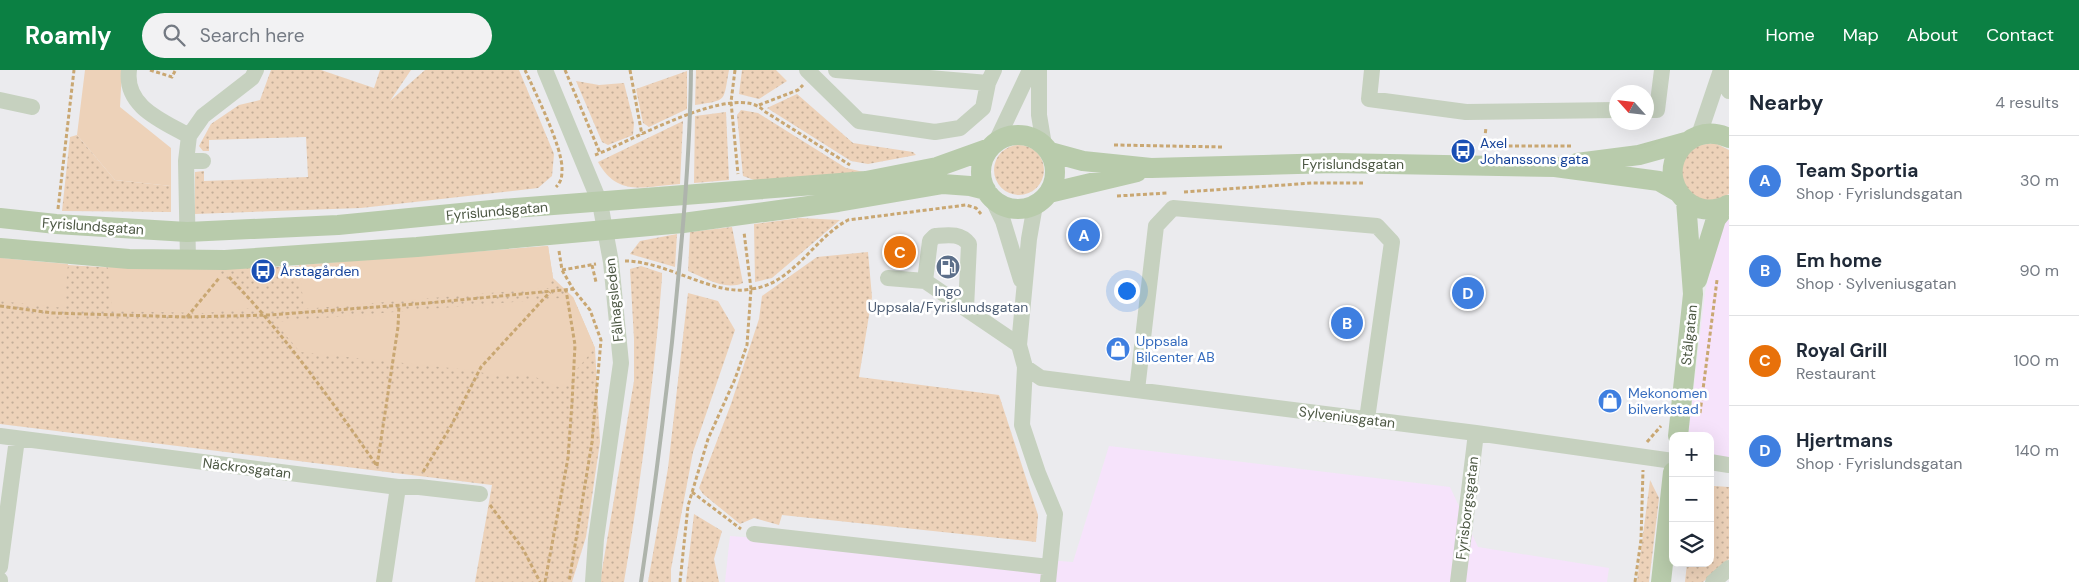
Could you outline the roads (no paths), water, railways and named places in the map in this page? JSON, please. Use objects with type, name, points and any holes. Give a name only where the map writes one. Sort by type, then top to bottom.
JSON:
[{"type":"main road","name":"Fyrislundsgatan","points":[[1555,167],[1591,160],[1639,155],[1710,133],[1729,138]]},
{"type":"main road","points":[[1019,135],[1035,139],[1047,148],[1054,162],[1055,173],[1054,183],[1042,199],[1024,208],[1012,208],[1001,204],[989,194],[982,169],[984,158],[992,146],[1004,138],[1019,135]]},
{"type":"main road","name":"Stålgatan","points":[[1693,138],[1679,150],[1674,160],[1672,171],[1674,182],[1682,196],[1693,294]]},
{"type":"main road","name":"Fyrislundsgatan","points":[[0,218],[56,224],[187,232],[338,225],[866,181],[938,167],[992,146]]},
{"type":"main road","name":"Fyrislundsgatan","points":[[1047,148],[1083,161],[1152,168],[1334,163],[1555,167],[1659,181],[1696,207],[1717,209],[1728,205]]},
{"type":"main road","name":"Fyrislundsgatan","points":[[1042,199],[1152,168]]},
{"type":"main road","name":"Fyrislundsgatan","points":[[0,248],[129,259],[224,260],[407,248],[683,223],[838,202],[943,184],[970,186],[989,194]]},
{"type":"main road","name":"Stålgatan","points":[[1670,430],[1693,294],[1716,219],[1728,205]]},
{"type":"main road","points":[[1661,582],[1672,477]]},
{"type":"street","points":[[129,70],[128,80],[139,104],[152,115],[189,136]]},
{"type":"street","points":[[188,260],[186,161],[189,136],[203,116],[252,78],[256,70]]},
{"type":"street","name":"Fålhagsleden","points":[[545,70],[600,203],[611,262],[621,363],[596,539],[593,582]]},
{"type":"street","points":[[810,73],[859,122],[935,132],[960,128],[984,108],[991,76],[836,70]]},
{"type":"street","points":[[992,146],[1030,70]]},
{"type":"street","points":[[1039,70],[1039,115],[1047,148]]},
{"type":"street","points":[[1372,70],[1369,99],[1466,112],[1609,110]]},
{"type":"street","points":[[1654,110],[1657,110],[1662,70]]},
{"type":"street","points":[[1693,138],[1721,70]]},
{"type":"street","points":[[1726,70],[1729,91]]},
{"type":"street","points":[[0,100],[32,107]]},
{"type":"street","points":[[186,161],[203,161]]},
{"type":"street","points":[[989,194],[1003,221],[1024,290]]},
{"type":"street","points":[[754,534],[1048,574],[1055,514],[1038,473],[1022,425],[1025,367],[1019,345],[1029,239],[1042,199]]},
{"type":"street","points":[[1137,390],[1156,226],[1173,208],[1376,226],[1392,242],[1367,419]]},
{"type":"street","points":[[925,281],[930,241],[935,236],[952,235],[963,237],[969,244],[966,309]]},
{"type":"street","points":[[888,278],[925,281],[1019,345]]},
{"type":"street","name":"Sylveniusgatan","points":[[1025,367],[1041,378],[1476,433],[1669,461]]},
{"type":"street","name":"Fyrisborgsgatan","points":[[1458,582],[1476,433]]},
{"type":"street","name":"Näckrosgatan","points":[[0,436],[374,484],[480,494]]},
{"type":"street","points":[[0,567],[17,439]]},
{"type":"street","points":[[1714,463],[1729,465]]},
{"type":"street","points":[[384,582],[406,487]]},
{"type":"street","name":"Fålhagsleden","points":[[583,582],[596,539]]},
{"type":"street","points":[[1713,582],[1729,568]]},
{"type":"railway","points":[[641,582],[672,342],[682,240],[691,70]]},
{"type":"place","name":"Axel Johanssons gata","points":[[1463,151]]},
{"type":"place","name":"Team Sportia","points":[[1084,235]]},
{"type":"place","name":"Royal Grill","points":[[900,252]]},
{"type":"place","name":"Ingo Uppsala/Fyrislundsgatan","points":[[948,267]]},
{"type":"place","name":"Årstagården","points":[[263,271]]},
{"type":"place","name":"Hjertmans","points":[[1468,293]]},
{"type":"place","name":"Em home","points":[[1347,323]]},
{"type":"place","name":"Uppsala Bilcenter AB","points":[[1118,349]]},
{"type":"place","name":"Mekonomen bilverkstad","points":[[1610,401]]}]
